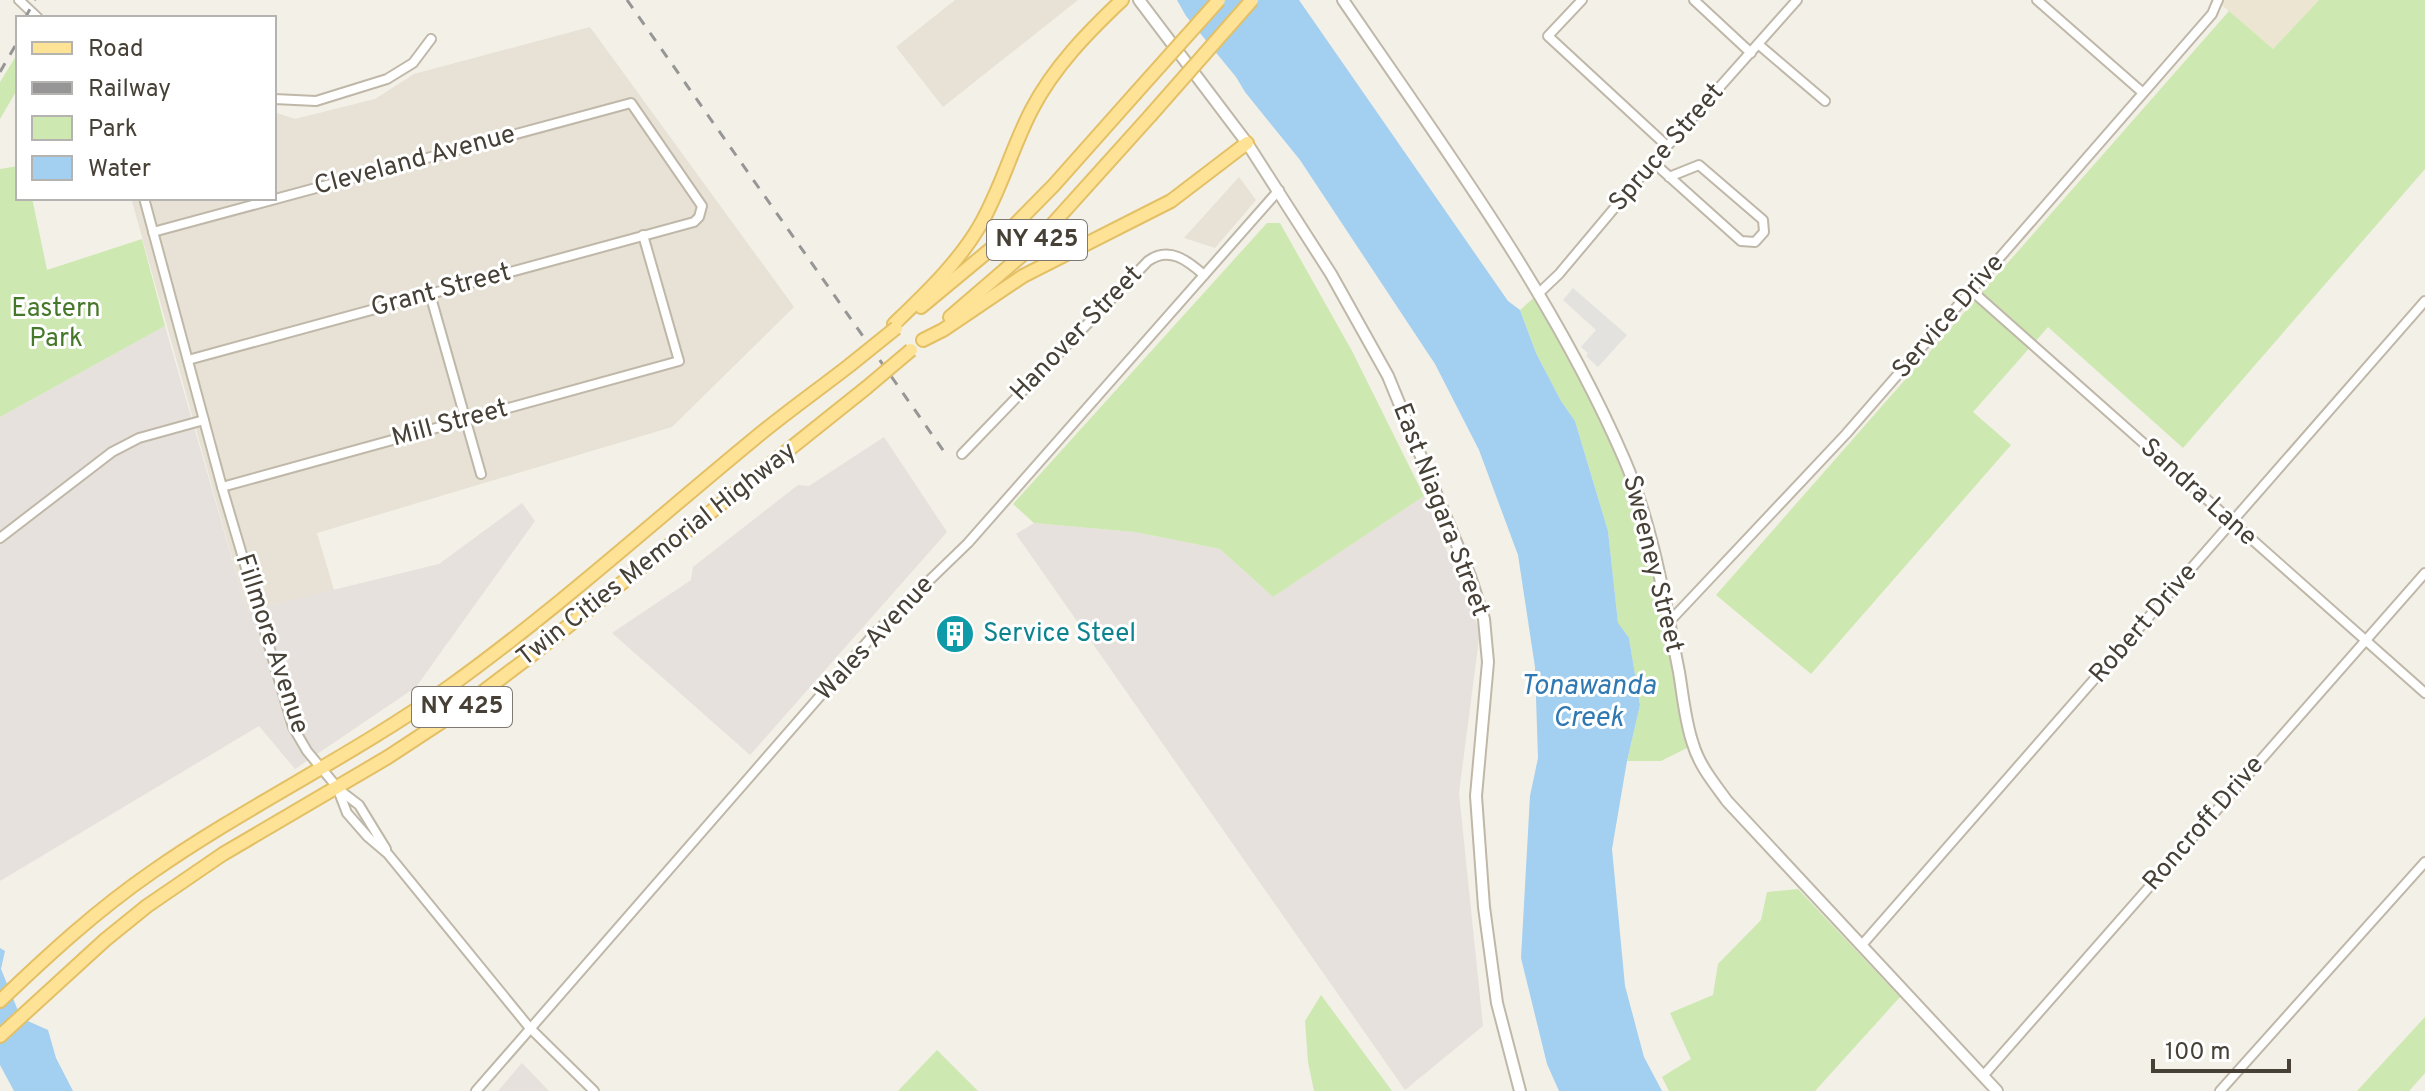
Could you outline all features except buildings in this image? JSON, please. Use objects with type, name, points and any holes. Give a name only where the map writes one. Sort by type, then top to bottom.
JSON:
[{"type":"main road","points":[[895,326],[967,245],[990,207],[1042,91],[1076,46],[1122,0]]},
{"type":"main road","name":"NY 425","points":[[895,326],[992,248],[1054,185],[1219,0]]},
{"type":"main road","name":"Twin Cities Memorial Highway","points":[[0,1036],[147,906],[223,854],[455,713],[866,388],[1021,256],[1252,0]]},
{"type":"main road","points":[[923,340],[1023,276],[1171,201],[1247,143]]},
{"type":"main road","name":"Twin Cities Memorial Highway","points":[[0,1001],[118,896],[153,871],[410,715],[514,639],[895,326]]},
{"type":"street","points":[[19,0],[36,16]]},
{"type":"street","name":"East Niagara Street","points":[[1139,0],[1247,143],[1331,274],[1388,376],[1470,576],[1484,619],[1487,684],[1477,773],[1477,825],[1492,980],[1502,1031],[1520,1091]]},
{"type":"street","name":"Sweeney Street","points":[[1343,0],[1538,294],[1590,389],[1625,462],[1645,521],[1693,745],[1707,774],[1727,801],[1997,1091]]},
{"type":"street","points":[[1582,0],[1548,36],[1667,146]]},
{"type":"street","points":[[1694,0],[1751,53]]},
{"type":"street","name":"Spruce Street","points":[[1538,294],[1559,274],[1653,162],[1797,0]]},
{"type":"street","points":[[2037,0],[2142,92]]},
{"type":"street","name":"Service Drive","points":[[1669,622],[1846,434],[2212,14],[2218,1]]},
{"type":"street","points":[[276,99],[316,101],[387,79],[413,63],[431,39]]},
{"type":"street","points":[[1758,44],[1825,101]]},
{"type":"street","name":"Cleveland Avenue","points":[[276,199],[631,103],[701,200],[702,212],[694,222]]},
{"type":"street","points":[[1653,162],[1669,177],[1741,241],[1755,242],[1764,232],[1763,220],[1699,165],[1669,177]]},
{"type":"street","name":"Wales Avenue","points":[[476,1091],[875,633],[968,543],[1279,190]]},
{"type":"street","name":"Fillmore Avenue","points":[[145,200],[222,487],[293,727],[307,751],[337,787],[347,813],[388,854],[529,1027],[594,1091]]},
{"type":"street","name":"Cleveland Avenue","points":[[153,232],[272,200]]},
{"type":"street","name":"Grant Street","points":[[188,360],[694,222]]},
{"type":"street","name":"Mill Street","points":[[222,487],[679,361],[643,235]]},
{"type":"street","name":"Hanover Street","points":[[962,454],[1156,255],[1172,254],[1204,275]]},
{"type":"street","name":"Sandra Lane","points":[[1972,291],[2232,525],[2425,693]]},
{"type":"street","points":[[430,294],[481,474]]},
{"type":"street","name":"Robert Drive","points":[[1861,946],[2425,301]]},
{"type":"street","points":[[0,538],[125,444],[204,420]]},
{"type":"street","name":"Roncroff Drive","points":[[1983,1076],[2425,573]]},
{"type":"street","points":[[337,787],[359,805],[376,829],[388,854]]},
{"type":"street","points":[[2220,1091],[2425,862]]},
{"type":"shaded area","points":[[955,0],[1078,0],[943,107],[896,47]]},
{"type":"shaded area","points":[[2216,0],[2319,0],[2273,49]]},
{"type":"shaded area","points":[[590,27],[794,307],[672,427],[317,533],[334,590],[247,611],[132,200],[276,200],[276,113],[295,119],[375,99],[414,74]]},
{"type":"shaded area","points":[[1239,177],[1256,200],[1215,248],[1184,238]]},
{"type":"shaded area","points":[[1573,288],[1627,335],[1598,367],[1581,347],[1596,330],[1563,300]]},
{"type":"shaded area","points":[[165,326],[247,611],[439,564],[522,503],[535,521],[416,687],[295,769],[259,726],[0,881],[0,417]]},
{"type":"shaded area","points":[[884,437],[947,532],[750,755],[612,633],[691,580],[693,567],[798,485],[809,486]]},
{"type":"shaded area","points":[[1424,496],[1480,631],[1459,793],[1483,1026],[1405,1090],[1016,534],[1034,523],[1135,532],[1220,549],[1273,597]]},
{"type":"shaded area","points":[[522,1063],[549,1091],[498,1091]]},
{"type":"green space","points":[[2319,0],[2425,0],[2425,169],[2183,448],[2048,327],[1973,412],[2011,445],[1811,674],[1716,595],[2229,11],[2273,49]]},
{"type":"green space","points":[[16,56],[16,91],[0,119],[0,82]]},
{"type":"green space","name":"Eastern Park","points":[[16,166],[16,200],[32,200],[47,270],[142,239],[165,326],[0,417],[0,169]]},
{"type":"green space","points":[[1267,223],[1280,223],[1352,351],[1424,496],[1273,597],[1220,549],[1135,532],[1034,523],[1013,504]]},
{"type":"green space","points":[[1538,294],[1625,462],[1666,604],[1693,745],[1661,761],[1627,761],[1640,705],[1629,638],[1618,624],[1608,531],[1575,421],[1536,353],[1520,310]]},
{"type":"green space","points":[[1798,889],[1900,997],[1815,1091],[1669,1091],[1662,1077],[1691,1059],[1670,1013],[1713,995],[1718,964],[1761,920],[1767,892]]},
{"type":"green space","points":[[1321,995],[1392,1091],[1314,1091],[1305,1021]]},
{"type":"green space","points":[[2425,1017],[2425,1073],[2409,1091],[2357,1091]]},
{"type":"green space","points":[[937,1050],[978,1091],[898,1091]]},
{"type":"water","name":"Tonawanda Creek","points":[[1177,0],[1299,0],[1508,301],[1520,310],[1536,353],[1575,421],[1608,531],[1618,623],[1629,638],[1640,705],[1612,849],[1625,986],[1644,1057],[1662,1091],[1559,1091],[1547,1064],[1521,958],[1530,796],[1538,758],[1535,667],[1518,555],[1479,450],[1435,364],[1300,160],[1186,16]]},
{"type":"water","points":[[0,948],[5,951],[1,969],[21,1018],[48,1030],[56,1058],[73,1091],[14,1091],[0,1065]]},
{"type":"railway","points":[[26,16],[35,0]]},
{"type":"railway","points":[[627,0],[945,453]]},
{"type":"railway","points":[[0,72],[16,44]]},
{"type":"place","name":"Service Steel","points":[[955,634]]}]
